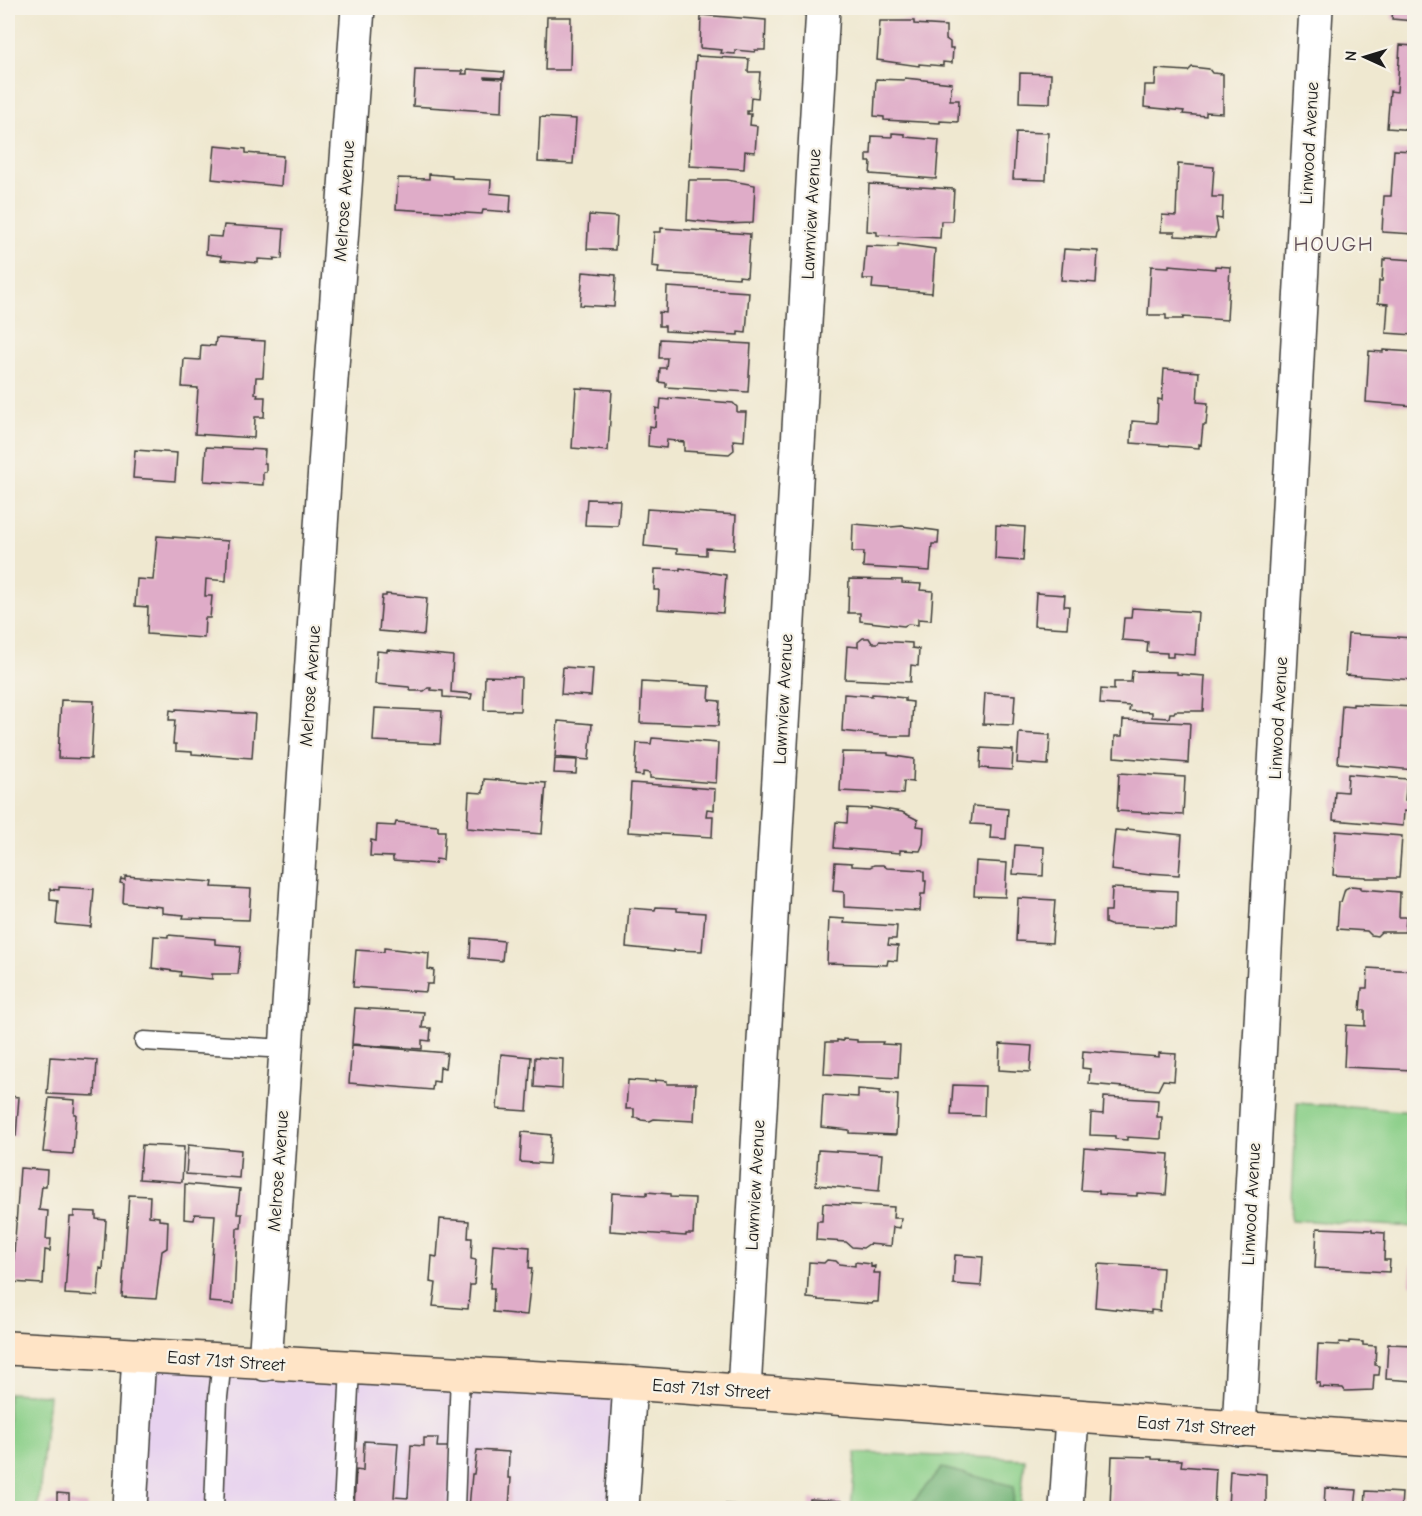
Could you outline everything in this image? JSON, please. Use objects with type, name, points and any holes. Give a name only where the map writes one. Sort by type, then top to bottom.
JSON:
[{"type":"street","name":"Melrose Avenue","points":[[265,1364],[358,8]]},
{"type":"street","name":"Lawnview Avenue","points":[[744,1391],[823,8]]},
{"type":"street","name":"Linwood Avenue","points":[[1239,1429],[1316,8]]},
{"type":"street","name":"East 71st Street","points":[[8,1348],[630,1383],[1414,1441]]},
{"type":"street","points":[[130,1509],[139,1355]]},
{"type":"street","points":[[622,1509],[630,1383]]},
{"type":"street","points":[[1066,1509],[1072,1417]]},
{"type":"lane","points":[[144,1041],[286,1049]]},
{"type":"lane","points":[[214,1509],[218,1397],[222,1361]]},
{"type":"lane","points":[[343,1509],[350,1368]]},
{"type":"lane","points":[[455,1509],[460,1374]]},
{"type":"shaded area","points":[[139,1355],[630,1383],[622,1508],[130,1508]]},
{"type":"green space","points":[[1297,1103],[1414,1112],[1414,1227],[1291,1220]]},
{"type":"green space","points":[[8,1393],[49,1395],[38,1508],[8,1508]]},
{"type":"green space","points":[[856,1453],[1025,1459],[1020,1508],[851,1508]]},
{"type":"green space","points":[[942,1468],[1014,1486],[1013,1508],[907,1508]]},
{"type":"building","points":[[1393,8],[1414,8],[1414,21],[1392,19]]},
{"type":"building","points":[[701,15],[766,20],[765,50],[755,50],[755,52],[735,50],[735,54],[700,48]]},
{"type":"building","points":[[547,17],[571,17],[570,70],[545,70]]},
{"type":"building","points":[[880,21],[914,21],[914,24],[946,26],[946,39],[950,42],[950,48],[953,48],[952,63],[943,62],[943,66],[919,64],[919,66],[877,60]]},
{"type":"building","points":[[1400,45],[1414,46],[1414,130],[1387,128],[1390,91],[1397,92]]},
{"type":"building","points":[[696,56],[749,59],[748,72],[760,72],[758,98],[751,97],[750,111],[747,111],[747,114],[751,114],[750,125],[757,126],[755,152],[745,151],[744,169],[689,166]]},
{"type":"building","points":[[1192,67],[1223,74],[1223,113],[1206,112],[1206,116],[1144,107],[1145,85],[1155,85],[1156,69],[1188,71]]},
{"type":"building","points":[[467,69],[505,72],[504,78],[485,77],[503,79],[502,112],[413,106],[415,70],[463,71],[462,74],[467,74]]},
{"type":"building","points":[[1020,73],[1051,74],[1050,103],[1019,102]]},
{"type":"building","points":[[905,78],[952,83],[950,100],[959,100],[958,122],[884,120],[884,117],[874,116],[876,79],[904,80]]},
{"type":"building","points":[[540,117],[576,119],[573,164],[538,162]]},
{"type":"building","points":[[1016,132],[1048,133],[1046,180],[1013,179]]},
{"type":"building","points":[[892,133],[905,134],[905,137],[939,140],[936,179],[870,174],[871,162],[867,162],[867,154],[871,154],[872,136],[892,137]]},
{"type":"building","points":[[215,146],[246,149],[246,153],[283,156],[281,186],[212,179]]},
{"type":"building","points":[[1394,150],[1414,151],[1414,234],[1382,232],[1384,196],[1391,196]]},
{"type":"building","points":[[1178,164],[1214,167],[1212,197],[1223,197],[1222,219],[1216,218],[1218,231],[1215,238],[1175,236],[1175,232],[1161,232],[1162,215],[1176,216]]},
{"type":"building","points":[[429,174],[491,180],[490,193],[511,195],[510,212],[483,210],[482,214],[396,209],[398,178],[429,179]]},
{"type":"building","points":[[689,180],[727,180],[755,185],[753,223],[723,224],[687,220]]},
{"type":"building","points":[[869,184],[954,189],[952,221],[941,221],[940,238],[877,235],[877,232],[867,231]]},
{"type":"building","points":[[589,215],[617,217],[615,250],[587,249]]},
{"type":"building","points":[[224,225],[284,229],[282,259],[258,259],[258,263],[221,260],[221,256],[206,254],[207,236],[222,237]]},
{"type":"building","points":[[661,228],[750,234],[747,277],[658,273],[659,267],[652,266],[654,232],[661,232]]},
{"type":"building","points":[[898,244],[935,249],[932,293],[872,288],[873,279],[863,279],[866,246],[898,247]]},
{"type":"building","points":[[1064,249],[1098,251],[1096,283],[1061,280]]},
{"type":"building","points":[[1385,258],[1414,260],[1414,335],[1386,333],[1388,304],[1378,303],[1379,281],[1382,281]]},
{"type":"building","points":[[1169,265],[1215,269],[1215,266],[1230,267],[1227,320],[1183,317],[1183,319],[1166,319],[1166,315],[1148,315],[1151,266],[1169,267]]},
{"type":"building","points":[[583,272],[616,275],[614,307],[580,305]]},
{"type":"building","points":[[667,287],[749,292],[746,333],[738,332],[738,335],[665,331],[665,326],[659,326],[659,312],[666,313]]},
{"type":"building","points":[[216,338],[265,341],[263,377],[256,377],[255,394],[258,394],[257,397],[265,397],[264,417],[255,417],[254,438],[195,434],[198,388],[182,387],[184,359],[200,360],[201,345],[215,346]]},
{"type":"building","points":[[660,339],[751,344],[748,392],[666,387],[666,383],[659,382],[660,368],[666,368],[667,358],[659,358]]},
{"type":"building","points":[[1383,350],[1414,352],[1414,406],[1366,402],[1369,351],[1383,352]]},
{"type":"building","points":[[1164,369],[1199,372],[1197,402],[1208,403],[1206,425],[1203,425],[1199,448],[1131,443],[1132,421],[1157,423],[1158,399],[1162,400]]},
{"type":"building","points":[[576,388],[612,390],[608,451],[572,448]]},
{"type":"building","points":[[669,398],[733,403],[737,407],[737,412],[746,412],[744,441],[733,440],[734,450],[729,454],[684,451],[684,442],[667,440],[666,448],[648,446],[649,426],[655,427],[656,408],[660,409],[661,399],[669,400]]},
{"type":"building","points":[[206,447],[265,450],[266,472],[263,472],[263,485],[204,481]]},
{"type":"building","points":[[135,450],[177,453],[175,481],[133,478]]},
{"type":"building","points":[[587,499],[620,500],[618,526],[585,525]]},
{"type":"building","points":[[647,509],[736,515],[734,550],[706,548],[706,555],[677,553],[677,549],[644,546]]},
{"type":"building","points":[[853,524],[902,526],[939,531],[938,544],[932,544],[930,571],[863,567],[864,552],[852,552]]},
{"type":"building","points":[[996,525],[1025,527],[1023,561],[995,559]]},
{"type":"building","points":[[157,536],[228,541],[226,581],[206,579],[205,596],[212,596],[210,618],[205,618],[204,638],[147,634],[148,607],[135,606],[137,579],[153,580]]},
{"type":"building","points":[[680,568],[726,575],[723,613],[658,609],[659,590],[654,590],[655,569],[680,570]]},
{"type":"building","points":[[849,579],[902,580],[902,583],[921,584],[920,590],[933,591],[931,620],[918,619],[918,625],[904,626],[860,621],[860,613],[848,613]]},
{"type":"building","points":[[1036,593],[1065,595],[1064,606],[1069,606],[1067,628],[1034,626]]},
{"type":"building","points":[[386,594],[427,598],[424,635],[379,631],[382,596]]},
{"type":"building","points":[[1132,608],[1198,612],[1195,655],[1173,653],[1173,657],[1167,657],[1167,653],[1147,652],[1148,642],[1122,640],[1124,618],[1131,618]]},
{"type":"building","points":[[1348,634],[1414,638],[1414,680],[1345,675]]},
{"type":"building","points":[[863,638],[869,638],[872,643],[879,641],[912,643],[912,648],[919,649],[918,666],[911,665],[910,682],[845,679],[847,646],[858,647],[858,642]]},
{"type":"building","points":[[387,650],[453,656],[451,692],[472,694],[471,699],[443,697],[443,691],[431,690],[431,688],[424,691],[411,691],[409,687],[375,684],[377,651],[387,652]]},
{"type":"building","points":[[563,667],[593,669],[591,696],[561,694]]},
{"type":"building","points":[[1132,671],[1177,672],[1177,674],[1205,676],[1203,711],[1175,711],[1170,713],[1169,718],[1152,717],[1152,712],[1129,711],[1130,706],[1100,704],[1101,689],[1114,690],[1114,682],[1131,682]]},
{"type":"building","points":[[485,676],[521,677],[520,711],[484,710]]},
{"type":"building","points":[[642,682],[710,686],[709,700],[720,701],[718,726],[640,723]]},
{"type":"building","points":[[985,693],[1015,695],[1013,725],[983,724]]},
{"type":"building","points":[[844,694],[886,695],[905,698],[905,701],[913,702],[911,736],[886,736],[842,731]]},
{"type":"building","points":[[61,700],[94,701],[91,759],[58,758]]},
{"type":"building","points":[[1353,704],[1414,707],[1414,770],[1338,763],[1342,705],[1353,706]]},
{"type":"building","points":[[375,708],[442,711],[440,744],[373,741]]},
{"type":"building","points":[[176,709],[255,714],[252,758],[176,751],[176,744],[173,744],[175,720],[169,720],[170,710],[176,711]]},
{"type":"building","points":[[1123,720],[1190,723],[1188,763],[1114,757],[1115,736],[1122,736]]},
{"type":"building","points":[[558,721],[592,724],[589,760],[555,757]]},
{"type":"building","points":[[1019,733],[1050,735],[1048,765],[1017,763]]},
{"type":"building","points":[[652,738],[718,743],[716,783],[650,778],[650,773],[643,772],[643,776],[635,775],[637,743],[651,744]]},
{"type":"building","points":[[981,748],[1013,750],[1012,770],[980,768]]},
{"type":"building","points":[[842,752],[888,753],[888,755],[914,759],[913,782],[904,781],[903,794],[840,791]]},
{"type":"building","points":[[555,759],[577,760],[576,774],[554,773]]},
{"type":"building","points":[[1119,773],[1185,777],[1183,815],[1117,811]]},
{"type":"building","points":[[1348,774],[1407,779],[1405,800],[1410,800],[1410,812],[1404,811],[1403,826],[1333,820],[1335,791],[1347,792]]},
{"type":"building","points":[[484,779],[546,783],[542,834],[467,828],[469,792],[483,793]]},
{"type":"building","points":[[631,783],[715,789],[714,810],[707,809],[706,816],[713,816],[712,837],[628,832]]},
{"type":"building","points":[[973,806],[1008,809],[1006,839],[990,838],[991,825],[971,824]]},
{"type":"building","points":[[871,807],[902,812],[918,820],[917,826],[924,827],[923,844],[920,851],[900,850],[900,853],[834,848],[836,822],[847,823],[848,808],[871,809]]},
{"type":"building","points":[[396,822],[438,826],[438,831],[445,831],[443,860],[436,859],[435,864],[393,861],[393,857],[370,856],[371,840],[376,841],[377,825],[395,826]]},
{"type":"building","points":[[1127,829],[1182,835],[1179,875],[1150,873],[1150,875],[1111,870],[1115,830],[1127,831]]},
{"type":"building","points":[[1336,831],[1402,836],[1399,878],[1333,875]]},
{"type":"building","points":[[1015,845],[1044,847],[1043,876],[1013,874]]},
{"type":"building","points":[[976,861],[1007,863],[1005,897],[974,896]]},
{"type":"building","points":[[835,862],[852,863],[852,866],[883,865],[887,868],[922,870],[924,881],[926,881],[925,894],[921,894],[920,911],[844,907],[844,892],[833,891]]},
{"type":"building","points":[[125,876],[213,882],[212,887],[251,889],[249,920],[183,918],[184,915],[162,913],[162,907],[123,903],[124,884],[120,883],[121,879],[125,880]]},
{"type":"building","points":[[1351,886],[1400,892],[1399,917],[1406,917],[1405,932],[1381,932],[1377,936],[1367,931],[1337,929],[1339,902],[1341,902],[1345,889]]},
{"type":"building","points":[[59,887],[94,889],[91,927],[56,924],[58,901],[50,900],[50,889],[59,890]]},
{"type":"building","points":[[1112,888],[1177,891],[1176,928],[1105,923],[1105,911],[1111,911]]},
{"type":"building","points":[[1018,898],[1055,900],[1052,943],[1016,941]]},
{"type":"building","points":[[656,907],[705,913],[702,951],[674,950],[674,952],[626,947],[629,908],[655,910]]},
{"type":"building","points":[[829,918],[845,919],[844,923],[897,926],[896,939],[889,939],[888,945],[898,946],[897,961],[888,960],[887,965],[827,963]]},
{"type":"building","points":[[168,935],[215,939],[215,944],[241,946],[238,974],[212,974],[212,979],[180,976],[181,972],[152,968],[154,936],[168,937]]},
{"type":"building","points":[[471,938],[504,941],[502,961],[470,958]]},
{"type":"building","points":[[384,948],[429,953],[428,969],[434,970],[433,984],[427,984],[426,992],[353,987],[356,950],[384,952]]},
{"type":"building","points":[[1368,968],[1414,971],[1414,1070],[1344,1067],[1346,1025],[1365,1026],[1365,1010],[1360,1010],[1362,988],[1367,988]]},
{"type":"building","points":[[355,1008],[424,1012],[422,1028],[431,1028],[430,1041],[422,1040],[422,1049],[352,1044]]},
{"type":"building","points":[[843,1039],[900,1045],[898,1078],[824,1074],[826,1042],[843,1041]]},
{"type":"building","points":[[1000,1044],[1032,1046],[1030,1072],[999,1070]]},
{"type":"building","points":[[352,1045],[447,1053],[445,1068],[440,1067],[439,1082],[433,1081],[432,1090],[349,1083]]},
{"type":"building","points":[[1083,1051],[1159,1057],[1159,1053],[1176,1054],[1174,1081],[1163,1080],[1158,1090],[1089,1084],[1090,1069],[1082,1068]]},
{"type":"building","points":[[501,1054],[531,1057],[527,1111],[497,1109]]},
{"type":"building","points":[[50,1057],[97,1060],[95,1096],[47,1094]]},
{"type":"building","points":[[535,1057],[563,1059],[562,1089],[534,1087]]},
{"type":"building","points":[[628,1080],[696,1084],[694,1121],[654,1119],[650,1121],[634,1118],[634,1109],[626,1109]]},
{"type":"building","points":[[953,1085],[985,1086],[984,1116],[951,1115]]},
{"type":"building","points":[[858,1089],[898,1095],[896,1135],[849,1133],[849,1130],[821,1127],[823,1095],[858,1097]]},
{"type":"building","points":[[8,1096],[19,1097],[16,1136],[8,1136]]},
{"type":"building","points":[[1104,1097],[1158,1100],[1157,1117],[1162,1117],[1161,1139],[1127,1137],[1127,1140],[1115,1139],[1115,1136],[1090,1135],[1091,1113],[1103,1114]]},
{"type":"building","points":[[49,1098],[75,1100],[73,1154],[43,1152]]},
{"type":"building","points":[[522,1132],[551,1135],[549,1164],[520,1162]]},
{"type":"building","points":[[142,1145],[184,1147],[182,1182],[139,1179]]},
{"type":"building","points":[[188,1145],[241,1150],[239,1178],[186,1174]]},
{"type":"building","points":[[1084,1148],[1169,1154],[1166,1195],[1099,1194],[1099,1191],[1081,1190]]},
{"type":"building","points":[[818,1150],[882,1154],[879,1191],[816,1185]]},
{"type":"building","points":[[20,1168],[47,1170],[46,1186],[42,1186],[39,1210],[48,1211],[46,1239],[51,1239],[50,1251],[45,1250],[43,1284],[12,1282]]},
{"type":"building","points":[[185,1184],[240,1189],[237,1214],[242,1214],[241,1228],[237,1228],[234,1304],[209,1302],[215,1215],[195,1214],[194,1220],[184,1219]]},
{"type":"building","points":[[647,1192],[670,1194],[670,1197],[695,1198],[693,1234],[686,1234],[686,1236],[610,1231],[612,1193],[647,1195]]},
{"type":"building","points":[[129,1195],[150,1196],[149,1216],[168,1221],[167,1248],[162,1251],[156,1299],[122,1297]]},
{"type":"building","points":[[823,1203],[894,1207],[893,1218],[901,1218],[900,1228],[893,1227],[891,1246],[869,1244],[863,1248],[852,1247],[846,1242],[816,1240],[817,1221],[822,1221]]},
{"type":"building","points":[[74,1211],[96,1212],[96,1219],[106,1220],[103,1269],[100,1268],[98,1296],[65,1294],[70,1217],[74,1217]]},
{"type":"building","points":[[440,1219],[469,1221],[468,1238],[472,1238],[471,1259],[476,1260],[474,1285],[470,1285],[468,1309],[433,1306],[436,1283],[430,1282],[432,1256],[437,1257]]},
{"type":"building","points":[[1317,1228],[1372,1230],[1372,1232],[1385,1233],[1384,1260],[1390,1260],[1389,1272],[1315,1268]]},
{"type":"building","points":[[493,1244],[530,1247],[529,1268],[532,1268],[527,1315],[493,1312],[494,1288],[490,1288]]},
{"type":"building","points":[[955,1255],[983,1257],[981,1286],[953,1284]]},
{"type":"building","points":[[827,1260],[855,1266],[855,1262],[875,1266],[874,1273],[880,1273],[878,1302],[872,1304],[807,1298],[809,1262],[824,1263]]},
{"type":"building","points":[[1098,1264],[1163,1268],[1160,1311],[1151,1310],[1151,1313],[1095,1307]]},
{"type":"building","points":[[1412,1264],[1414,1264],[1414,1285],[1410,1284]]},
{"type":"building","points":[[1349,1341],[1376,1346],[1375,1365],[1380,1366],[1379,1375],[1374,1375],[1373,1390],[1345,1391],[1343,1388],[1319,1387],[1320,1383],[1316,1383],[1318,1344],[1339,1345],[1340,1342],[1349,1343]]},
{"type":"building","points":[[1388,1344],[1414,1345],[1414,1381],[1386,1379]]},
{"type":"building","points":[[424,1438],[438,1438],[437,1447],[451,1447],[447,1508],[354,1508],[356,1470],[363,1471],[364,1441],[398,1443],[394,1497],[408,1498],[411,1445],[424,1446]]},
{"type":"building","points":[[477,1450],[509,1452],[508,1478],[511,1478],[509,1508],[469,1508]]},
{"type":"building","points":[[1112,1456],[1182,1460],[1181,1466],[1216,1469],[1214,1508],[1110,1508]]},
{"type":"building","points":[[1230,1471],[1266,1474],[1265,1508],[1228,1508]]},
{"type":"building","points":[[1325,1488],[1357,1490],[1355,1508],[1324,1508]]},
{"type":"building","points":[[1366,1491],[1402,1493],[1401,1508],[1365,1508]]},
{"type":"building","points":[[57,1493],[69,1494],[69,1503],[87,1504],[87,1508],[46,1508],[47,1502],[57,1502]]},
{"type":"building","points":[[810,1499],[841,1501],[840,1508],[809,1508]]},
{"type":"building","points":[[687,1503],[743,1505],[743,1508],[687,1508]]},
{"type":"district","name":"HOUGH","points":[[1334,244]]}]
